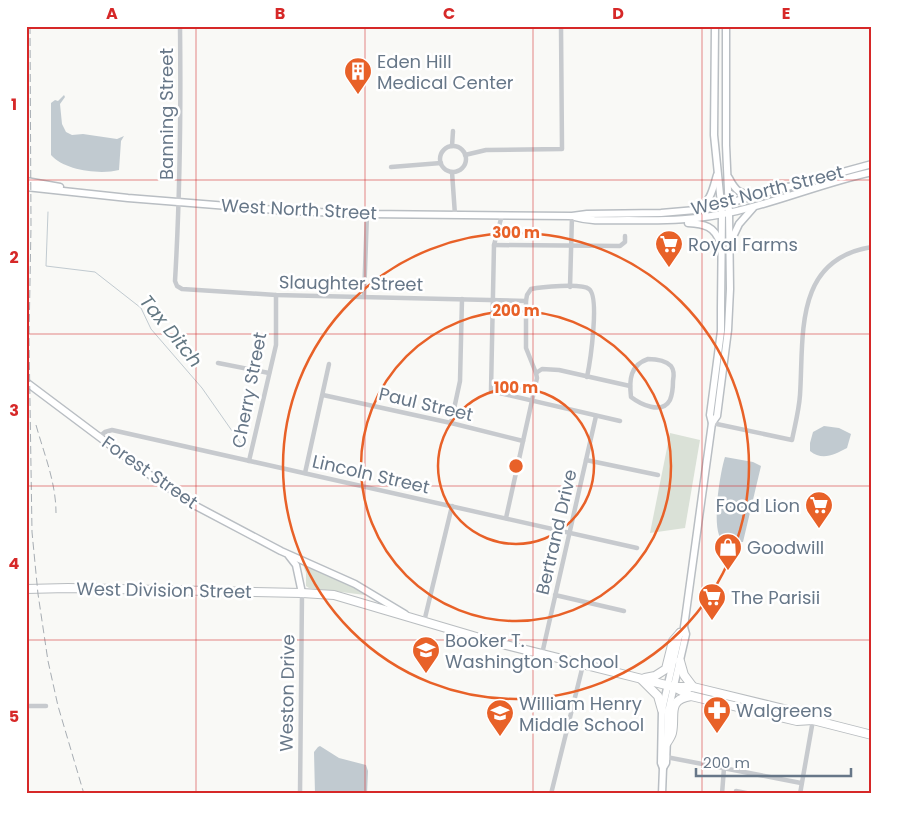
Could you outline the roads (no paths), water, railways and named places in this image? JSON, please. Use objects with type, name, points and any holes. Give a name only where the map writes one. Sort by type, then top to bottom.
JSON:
[{"type":"highway","name":"West Division Street","points":[[26,588],[302,592]]},
{"type":"highway","name":"Forest Street","points":[[302,592],[334,595],[424,623],[671,686],[798,721],[813,720],[872,735]]},
{"type":"highway","points":[[640,678],[655,676],[666,669],[674,641],[682,630]]},
{"type":"highway","points":[[666,744],[672,733],[674,705],[681,698],[692,692],[680,661]]},
{"type":"highway","points":[[640,678],[658,696],[662,710]]},
{"type":"main road","points":[[662,794],[671,686],[682,630],[712,423],[710,415],[721,331],[722,214],[714,135],[715,26]]},
{"type":"main road","points":[[712,423],[717,416],[728,330],[730,213],[727,174],[726,26]]},
{"type":"main road","name":"West North Street","points":[[26,187],[289,211],[367,214],[572,216],[692,210],[721,206],[872,164]]},
{"type":"main road","points":[[692,210],[703,206],[709,200],[718,172]]},
{"type":"main road","name":"West North Street","points":[[572,216],[590,220],[669,221],[691,219],[754,207],[872,172]]},
{"type":"main road","points":[[727,174],[734,187],[740,192],[747,195],[765,194]]},
{"type":"main road","points":[[26,181],[58,186],[83,193]]},
{"type":"main road","points":[[730,245],[739,224],[754,207]]},
{"type":"main road","points":[[669,221],[707,225],[716,233],[722,248]]},
{"type":"main road","name":"Forest Street","points":[[26,382],[150,475],[194,504],[281,550],[355,584],[412,619]]},
{"type":"main road","name":"Forest Street","points":[[281,550],[290,556],[296,565],[302,592]]},
{"type":"main road","points":[[663,768],[660,763],[662,710],[680,661],[686,634],[682,630]]},
{"type":"street","name":"Banning Street","points":[[176,286],[180,202],[180,26]]},
{"type":"street","points":[[465,154],[486,150],[562,149],[561,26]]},
{"type":"street","points":[[452,131],[452,146]]},
{"type":"street","points":[[452,146],[460,148],[465,154],[466,161],[464,167],[458,171],[452,172],[444,168],[441,163],[443,151],[452,146]]},
{"type":"street","points":[[391,167],[441,163]]},
{"type":"street","points":[[452,172],[455,215]]},
{"type":"street","points":[[364,297],[367,214]]},
{"type":"street","points":[[502,215],[494,246],[491,391],[620,421]]},
{"type":"street","points":[[570,287],[572,216]]},
{"type":"street","points":[[494,246],[620,246],[625,242],[625,236]]},
{"type":"street","points":[[712,423],[792,440],[800,396],[802,329],[812,289],[824,272],[835,262],[856,251],[872,247]]},
{"type":"street","name":"Slaughter Street","points":[[176,286],[182,289],[276,295],[526,301]]},
{"type":"street","points":[[506,518],[532,401],[536,372],[526,348],[526,301],[531,289],[544,287],[585,287],[590,289],[593,294],[591,358],[587,377]]},
{"type":"street","name":"Cherry Street","points":[[250,461],[276,345],[276,295]]},
{"type":"street","points":[[451,423],[460,381],[462,300]]},
{"type":"street","points":[[657,359],[670,365],[673,370],[674,378],[670,400],[660,408],[638,402],[631,397],[630,386],[633,372],[638,362],[657,359]]},
{"type":"street","points":[[218,363],[269,373]]},
{"type":"street","points":[[305,473],[323,395],[328,364]]},
{"type":"street","points":[[536,372],[545,369],[630,386]]},
{"type":"street","name":"Paul Street","points":[[323,395],[523,441]]},
{"type":"street","name":"Bertrand Drive","points":[[542,654],[596,416]]},
{"type":"street","name":"Lincoln Street","points":[[99,437],[105,432],[112,430],[637,548]]},
{"type":"street","points":[[586,460],[658,475]]},
{"type":"street","points":[[424,623],[452,506]]},
{"type":"street","name":"Weston Drive","points":[[300,794],[302,592]]},
{"type":"street","points":[[555,595],[624,611]]},
{"type":"street","points":[[551,794],[583,665]]},
{"type":"street","points":[[26,706],[46,706]]},
{"type":"street","points":[[800,794],[813,720]]},
{"type":"street","points":[[666,756],[801,783]]},
{"type":"street","points":[[722,794],[724,768]]},
{"type":"street","points":[[736,794],[736,791],[751,794]]},
{"type":"waterway","name":"Tax Ditch","points":[[48,212],[46,266],[95,272],[141,308],[151,329],[202,388],[244,448]]},
{"type":"railway","points":[[30,26],[31,226],[29,338],[32,532],[38,594],[48,661],[58,706],[84,794]]},
{"type":"railway","points":[[36,425],[52,479],[56,513]]},
{"type":"place","name":"Eden Hill Medical Center","points":[[358,95]]},
{"type":"place","name":"Royal Farms","points":[[669,268]]},
{"type":"place","name":"Food Lion","points":[[819,529]]},
{"type":"place","name":"Goodwill","points":[[728,571]]},
{"type":"place","name":"The Parisii","points":[[712,621]]},
{"type":"place","name":"Booker T. Washington School","points":[[426,674]]},
{"type":"place","name":"Walgreens","points":[[717,734]]},
{"type":"place","name":"William Henry Middle School","points":[[500,737]]}]
